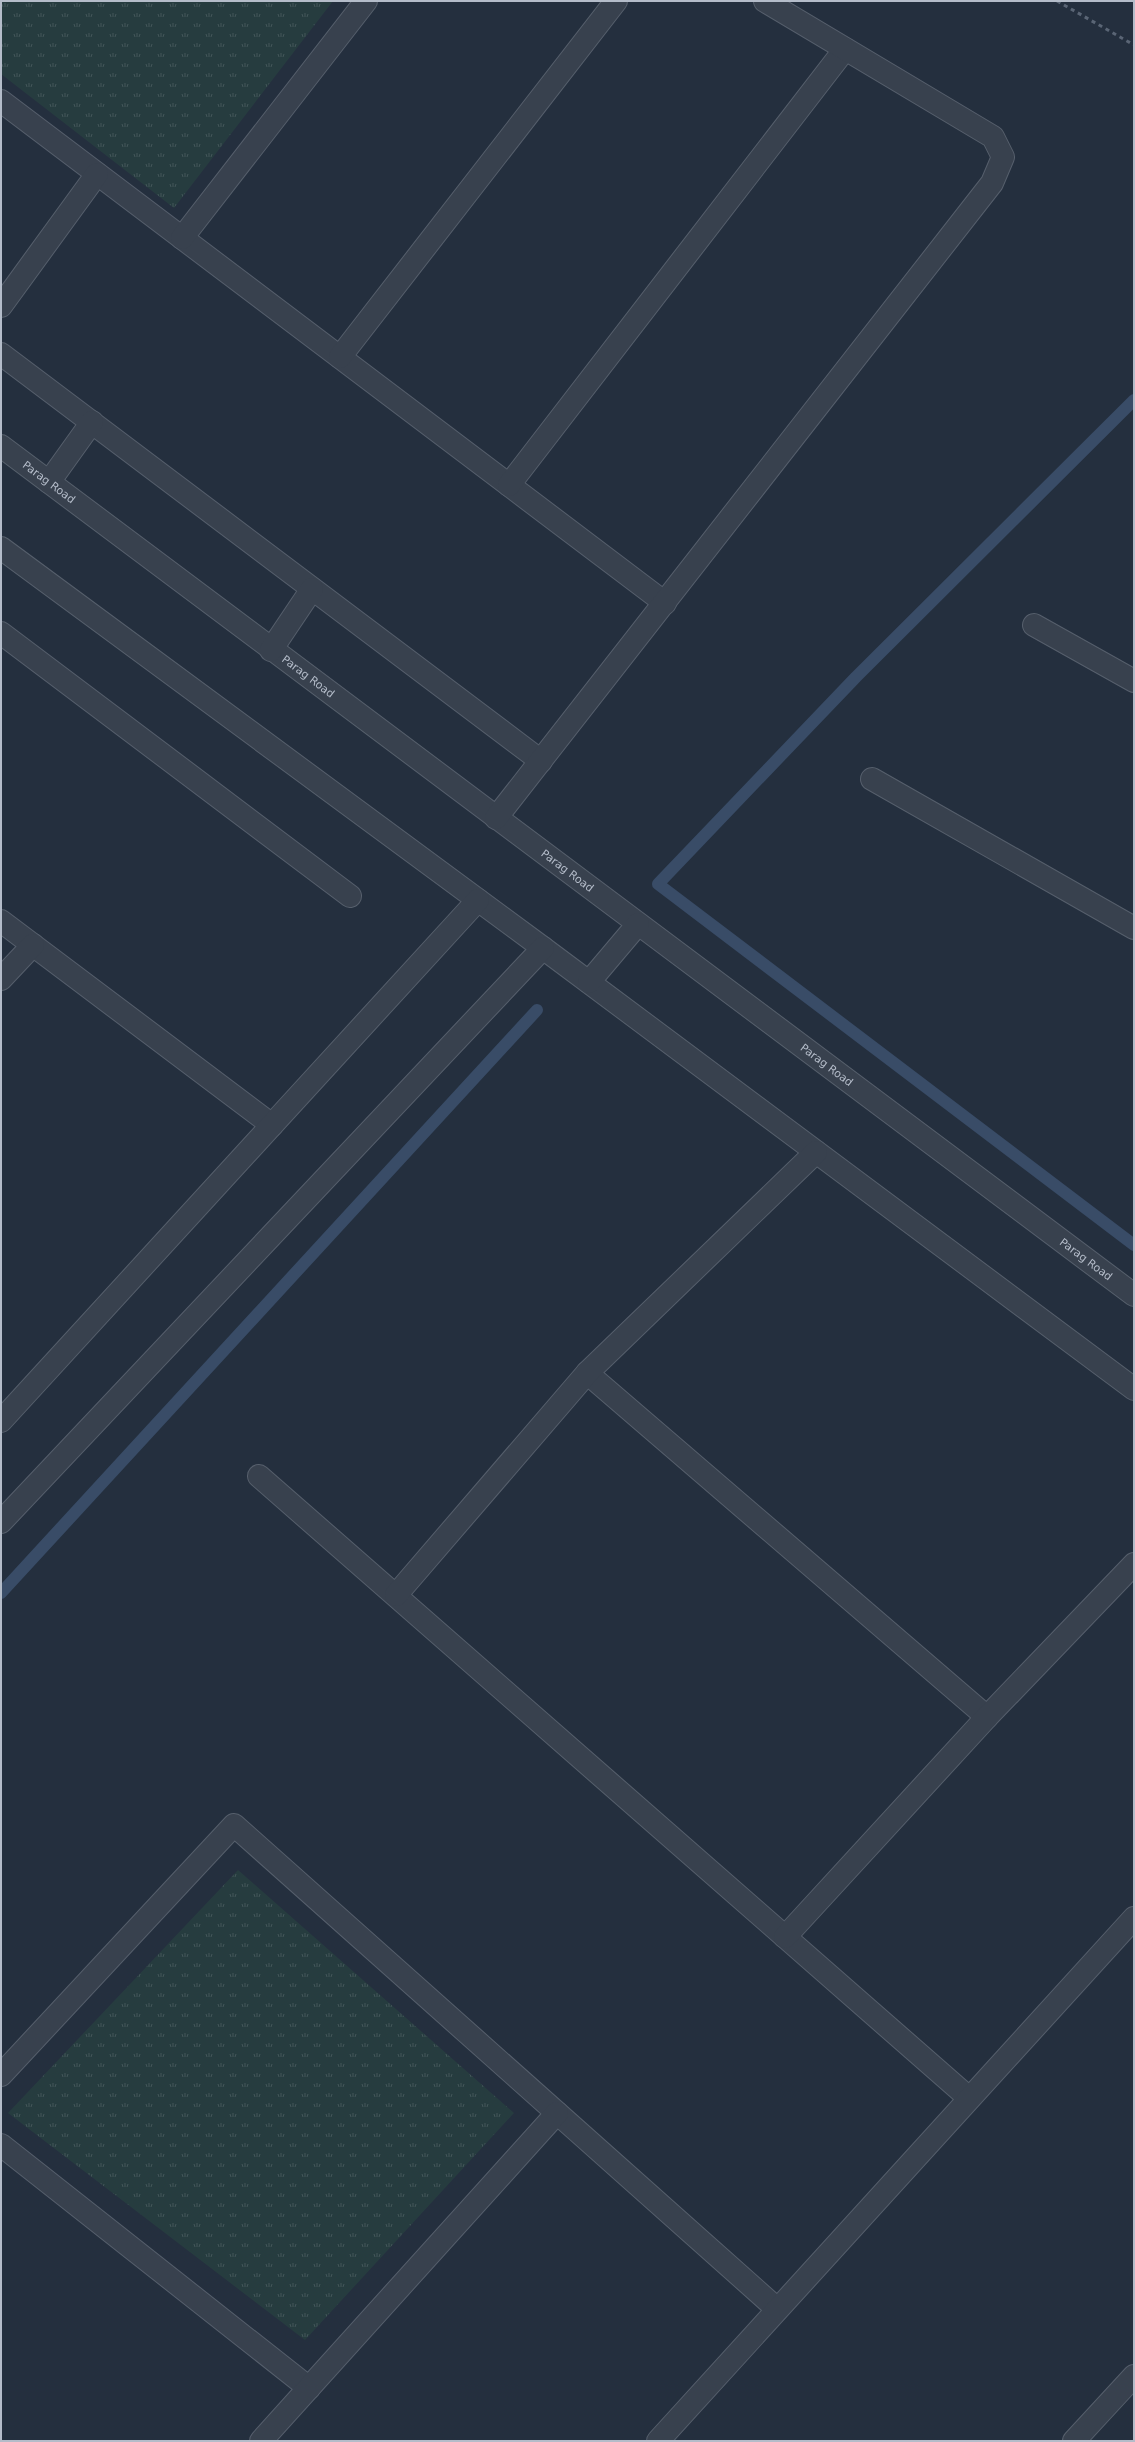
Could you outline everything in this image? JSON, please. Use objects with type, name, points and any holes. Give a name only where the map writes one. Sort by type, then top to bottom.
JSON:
[{"type":"street","points":[[182,238],[366,1]]},
{"type":"street","points":[[340,357],[616,1]]},
{"type":"street","points":[[502,810],[992,183],[1004,156],[993,137],[765,1]]},
{"type":"street","points":[[509,485],[845,49]]},
{"type":"street","points":[[1,101],[665,603]]},
{"type":"street","points":[[1,306],[97,174]]},
{"type":"street","points":[[1,354],[541,761]]},
{"type":"street","points":[[53,477],[92,422]]},
{"type":"street","name":"Parag Road","points":[[1,446],[53,477],[502,810],[638,924],[1134,1295]]},
{"type":"street","points":[[1,548],[589,982],[1134,1389]]},
{"type":"street","points":[[276,642],[312,589]]},
{"type":"street","points":[[1034,625],[1134,681]]},
{"type":"street","points":[[1,633],[350,896]]},
{"type":"street","points":[[872,779],[1134,928]]},
{"type":"street","points":[[1,1421],[478,900]]},
{"type":"street","points":[[1,921],[272,1125]]},
{"type":"street","points":[[589,982],[638,924]]},
{"type":"street","points":[[1,979],[33,945]]},
{"type":"street","points":[[1,1522],[543,948]]},
{"type":"street","points":[[396,1596],[588,1373],[816,1152]]},
{"type":"street","points":[[588,1373],[987,1717]]},
{"type":"street","points":[[259,1476],[969,2098]]},
{"type":"street","points":[[785,1937],[987,1717],[1134,1564]]},
{"type":"street","points":[[1,2075],[234,1826],[776,2308]]},
{"type":"street","points":[[658,2441],[776,2308],[1134,1918]]},
{"type":"street","points":[[262,2441],[557,2113]]},
{"type":"street","points":[[1,2145],[309,2388]]},
{"type":"street","points":[[1074,2441],[1134,2376]]},
{"type":"green space","points":[[1,1],[333,1],[174,208],[1,74]]},
{"type":"green space","points":[[238,1870],[514,2113],[305,2340],[8,2113]]},
{"type":"waterway","points":[[1134,400],[856,677],[658,884],[1134,1245]]},
{"type":"waterway","points":[[1,1593],[537,1010]]},
{"type":"railway","points":[[1057,1],[1134,45]]}]
